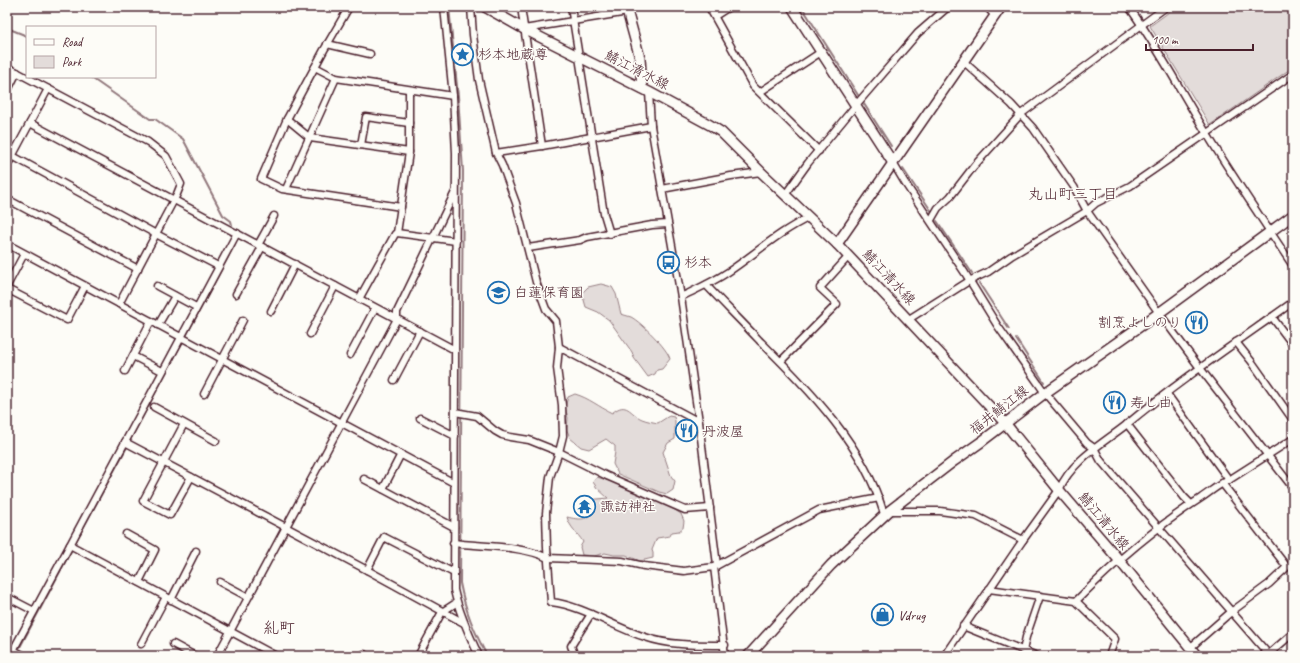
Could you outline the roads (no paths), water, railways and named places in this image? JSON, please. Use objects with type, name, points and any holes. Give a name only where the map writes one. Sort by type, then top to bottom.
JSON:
[{"type":"main road","name":"鯖江清水線","points":[[485,7],[524,29],[645,90],[721,132],[760,172],[810,217],[849,256],[1005,423],[1197,656]]},
{"type":"main road","points":[[792,7],[893,163]]},
{"type":"main road","points":[[837,244],[1001,7]]},
{"type":"main road","points":[[627,10],[640,58],[645,90]]},
{"type":"main road","name":"福井鯖江線","points":[[748,656],[831,565],[886,512],[982,442],[1045,393],[1159,313],[1293,214]]},
{"type":"street","points":[[349,7],[327,44],[287,119],[261,179],[282,189],[401,207]]},
{"type":"street","points":[[444,7],[453,96],[456,153],[455,350],[459,413],[455,436],[454,527],[458,544],[454,573],[454,590],[456,603],[479,656]]},
{"type":"street","points":[[472,7],[473,35],[479,80],[496,153],[516,203],[536,282],[546,309],[556,321],[559,347],[557,368],[562,405],[563,436],[550,476],[546,513],[551,602],[569,605],[646,637],[688,646],[724,645]]},
{"type":"street","points":[[521,7],[542,146]]},
{"type":"street","points":[[571,7],[604,214],[610,234]]},
{"type":"street","points":[[710,7],[753,86],[820,151]]},
{"type":"street","points":[[715,16],[728,7]]},
{"type":"street","points":[[785,195],[808,163],[820,151],[856,105],[918,33],[948,7]]},
{"type":"street","points":[[987,7],[995,16]]},
{"type":"street","points":[[1129,7],[1143,25],[1206,134],[1293,266]]},
{"type":"street","points":[[931,220],[938,208],[950,197],[974,166],[1021,114],[1166,7]]},
{"type":"street","points":[[524,29],[574,21],[627,10]]},
{"type":"street","points":[[327,44],[370,54]]},
{"type":"street","points":[[760,92],[821,52]]},
{"type":"street","points":[[963,61],[1012,104],[1033,128],[1074,187],[1087,211],[1159,313],[1293,488]]},
{"type":"street","points":[[7,67],[26,77]]},
{"type":"street","points":[[315,67],[336,78],[453,96]]},
{"type":"street","points":[[7,92],[17,72]]},
{"type":"street","points":[[909,319],[969,280],[988,272],[1011,256],[1087,211],[1096,203],[1130,186],[1293,74]]},
{"type":"street","points":[[28,78],[148,142],[166,156],[181,184],[119,304]]},
{"type":"street","points":[[286,189],[336,78]]},
{"type":"street","points":[[7,166],[10,155],[30,123],[48,89]]},
{"type":"street","points":[[359,299],[395,234],[397,233],[409,152],[408,90]]},
{"type":"street","points":[[645,90],[681,297],[699,422],[710,508],[725,656]]},
{"type":"street","points":[[361,145],[366,117],[409,123]]},
{"type":"street","points":[[287,119],[310,138],[409,152]]},
{"type":"street","points":[[30,123],[455,350]]},
{"type":"street","points":[[496,153],[651,126]]},
{"type":"street","points":[[10,155],[218,266]]},
{"type":"street","points":[[893,163],[997,325],[1045,393],[1087,443],[1094,448],[1101,461],[1269,655],[1293,632]]},
{"type":"street","points":[[662,189],[760,172]]},
{"type":"street","points":[[217,656],[397,319],[397,312],[456,189]]},
{"type":"street","points":[[7,199],[138,269]]},
{"type":"street","points":[[236,294],[274,216]]},
{"type":"street","points":[[681,297],[706,285],[727,272],[794,224],[810,217]]},
{"type":"street","points":[[528,248],[652,225],[668,224]]},
{"type":"street","points":[[10,656],[10,648],[34,611],[237,233]]},
{"type":"street","points":[[397,233],[456,241]]},
{"type":"street","points":[[7,244],[454,483]]},
{"type":"street","points":[[24,254],[7,287],[67,320],[85,286]]},
{"type":"street","points":[[781,361],[837,304],[820,288],[849,256]]},
{"type":"street","points":[[271,311],[295,264]]},
{"type":"street","points":[[706,285],[797,376],[837,423],[859,458],[886,512],[940,511],[976,516],[1023,540]]},
{"type":"street","points":[[157,286],[196,307]]},
{"type":"street","points":[[310,334],[335,286]]},
{"type":"street","points":[[158,325],[175,296]]},
{"type":"street","points":[[944,656],[963,626],[1071,471],[1094,448],[1200,368],[1293,302]]},
{"type":"street","points":[[350,355],[375,308]]},
{"type":"street","points":[[1272,317],[1293,344]]},
{"type":"street","points":[[204,394],[243,320]]},
{"type":"street","points":[[125,371],[151,321]]},
{"type":"street","points":[[394,380],[420,331]]},
{"type":"street","points":[[1236,342],[1293,420]]},
{"type":"street","points":[[559,347],[699,422]]},
{"type":"street","points":[[133,356],[162,371]]},
{"type":"street","points":[[1166,394],[1229,480]]},
{"type":"street","points":[[154,407],[216,441]]},
{"type":"street","points":[[459,413],[478,416],[495,431],[502,435],[529,440],[559,452],[607,476],[685,510],[710,508]]},
{"type":"street","points":[[420,418],[455,436]]},
{"type":"street","points":[[184,424],[143,501],[170,515],[191,477]]},
{"type":"street","points":[[1127,424],[1191,504]]},
{"type":"street","points":[[1076,601],[1119,560],[1191,504],[1293,439]]},
{"type":"street","points":[[125,442],[431,604],[442,612],[464,623]]},
{"type":"street","points":[[382,489],[401,454]]},
{"type":"street","points":[[364,479],[454,527]]},
{"type":"street","points":[[1190,647],[1231,612],[1269,584],[1287,568],[1222,483]]},
{"type":"street","points":[[458,544],[516,549],[541,554],[548,558],[622,561],[644,566],[684,571],[715,566],[819,510],[879,498]]},
{"type":"street","points":[[126,534],[155,550],[139,582]]},
{"type":"street","points":[[367,570],[384,537],[454,573]]},
{"type":"street","points":[[70,545],[276,656]]},
{"type":"street","points":[[141,644],[196,551]]},
{"type":"street","points":[[220,582],[248,597]]},
{"type":"street","points":[[989,589],[1076,601],[1115,639],[1109,656]]},
{"type":"street","points":[[1023,651],[1026,637],[1040,596]]},
{"type":"street","points":[[7,597],[34,611]]},
{"type":"street","points":[[418,656],[442,612],[456,603]]},
{"type":"street","points":[[575,656],[571,646],[591,614]]},
{"type":"street","points":[[963,626],[1037,656]]},
{"type":"street","points":[[173,644],[195,656]]},
{"type":"street","points":[[10,648],[25,656]]},
{"type":"waterway","points":[[449,7],[458,96],[463,171],[460,583],[470,620],[487,656]]},
{"type":"waterway","points":[[802,7],[858,95]]},
{"type":"waterway","points":[[7,28],[26,36]]},
{"type":"waterway","points":[[91,78],[150,119],[155,119],[183,139],[223,215],[231,221],[232,225]]},
{"type":"waterway","points":[[864,104],[891,146]]},
{"type":"waterway","points":[[903,169],[932,212]]},
{"type":"waterway","points":[[937,221],[972,273]]},
{"type":"waterway","points":[[186,336],[236,241]]},
{"type":"waterway","points":[[979,283],[1009,329]]},
{"type":"waterway","points":[[1016,339],[1044,382]]},
{"type":"waterway","points":[[130,440],[182,343]]},
{"type":"waterway","points":[[75,543],[127,447]]},
{"type":"waterway","points":[[20,647],[71,551]]},
{"type":"place","name":"杉本地蔵尊","points":[[463,54]]},
{"type":"place","name":"杉本","points":[[668,262]]},
{"type":"place","name":"白蓮保育園","points":[[498,292]]},
{"type":"place","name":"割烹よしのり","points":[[1197,322]]},
{"type":"place","name":"寿し由","points":[[1114,402]]},
{"type":"place","name":"丹波屋","points":[[686,431]]},
{"type":"place","name":"諏訪神社","points":[[585,506]]},
{"type":"place","name":"Vdrug","points":[[883,615]]},
{"type":"district","name":"丸山町三丁目","points":[[1073,194]]},
{"type":"district","name":"糺町","points":[[279,628]]}]
